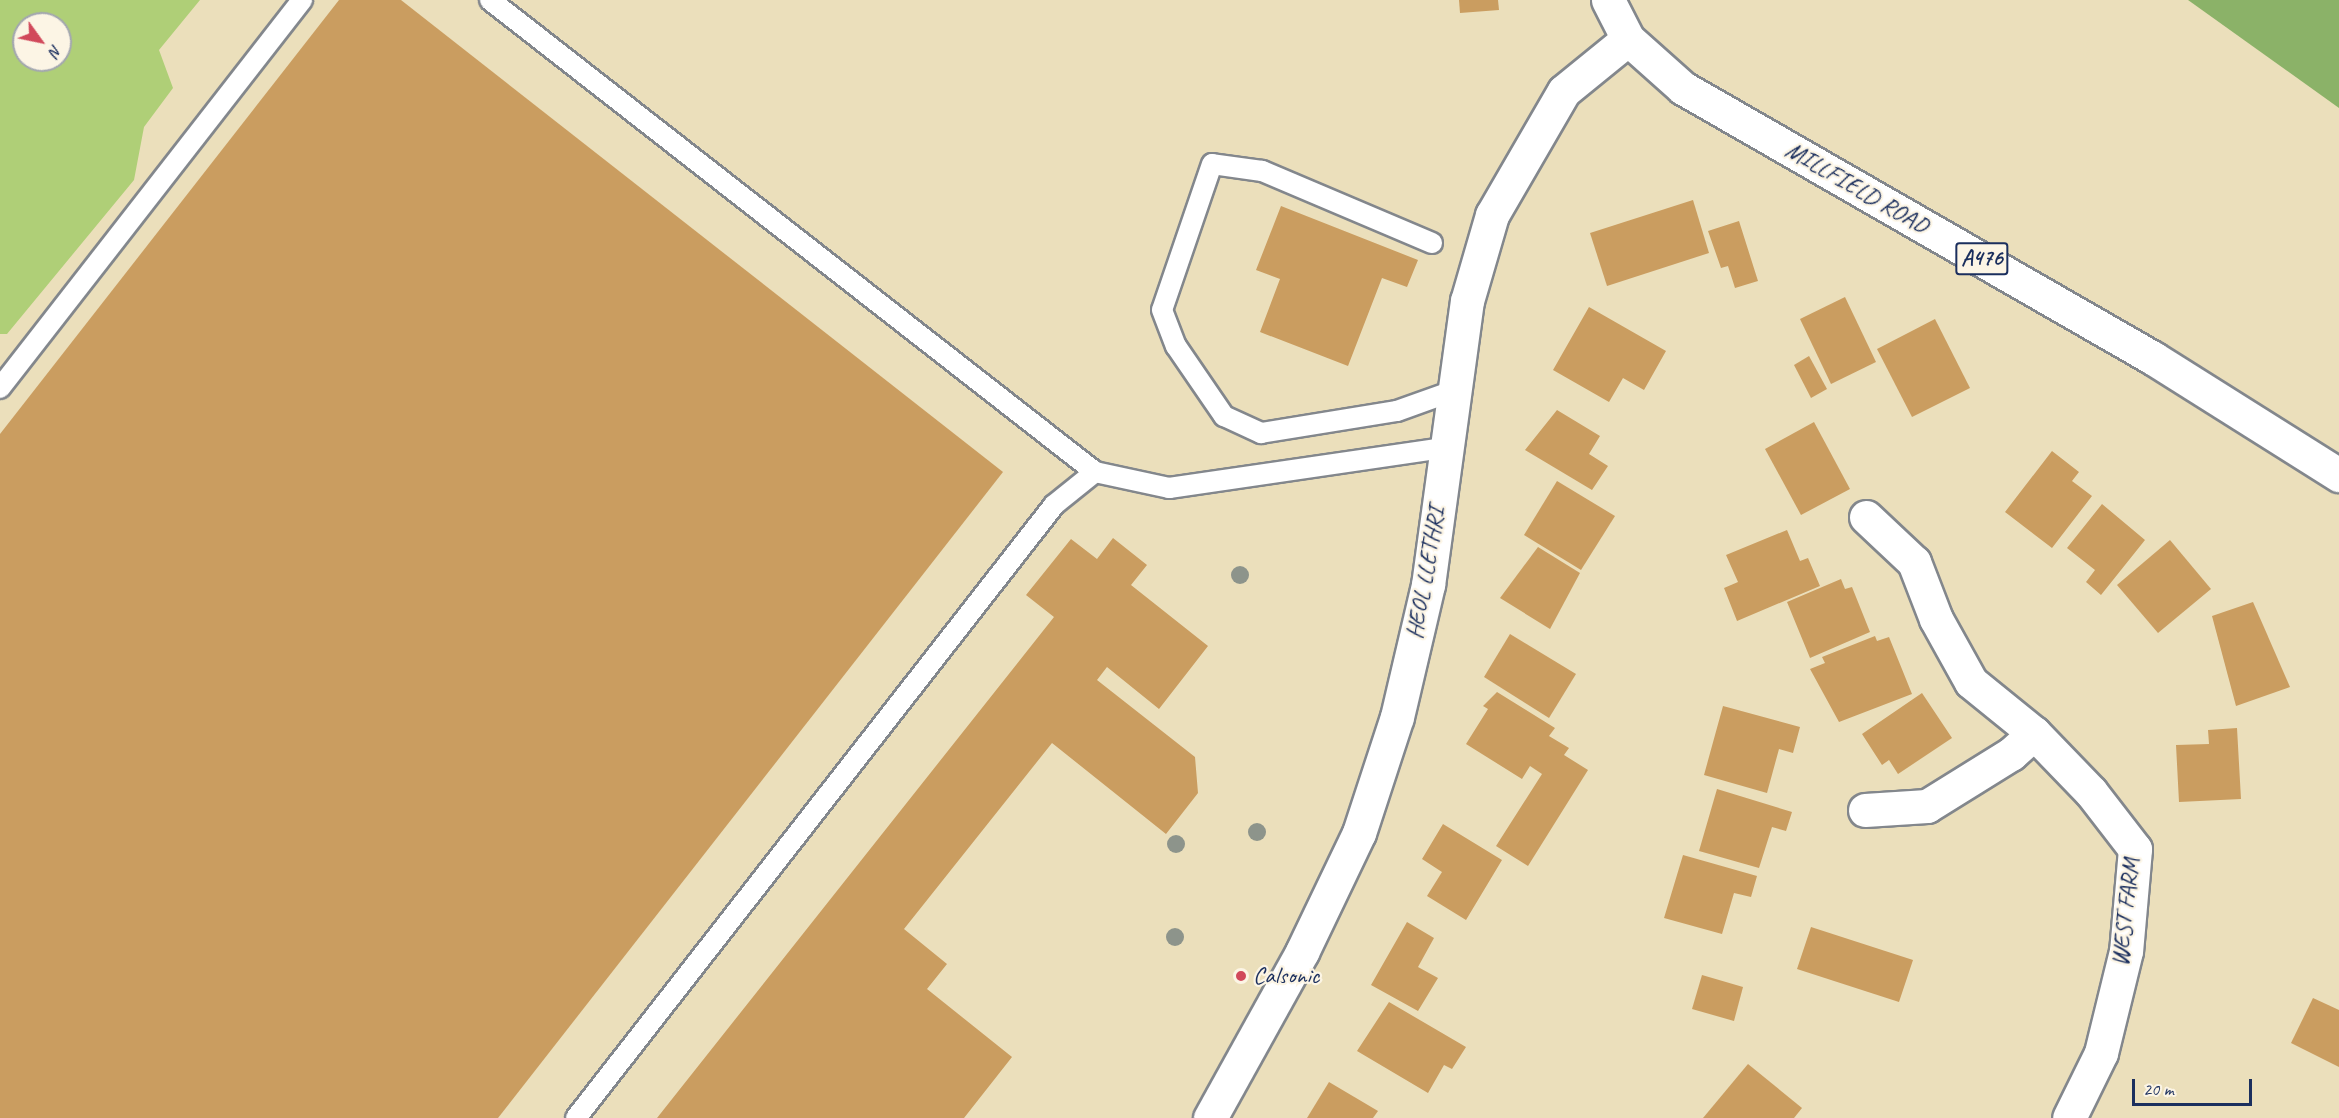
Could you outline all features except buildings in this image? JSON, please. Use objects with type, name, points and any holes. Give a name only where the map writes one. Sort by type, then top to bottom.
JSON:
[{"type":"main road","name":"A476","points":[[1608,0],[1628,39]]},
{"type":"main road","name":"HEOL LLETHRI","points":[[1210,1118],[1302,952],[1359,833],[1396,717],[1428,585],[1450,392],[1467,301],[1492,215],[1564,91],[1628,39]]},
{"type":"main road","name":"MILLFIELD ROAD","points":[[1628,39],[1683,88],[2153,358],[2339,475]]},
{"type":"main road","name":"WEST FARM","points":[[1866,518],[1914,562],[1936,619],[1971,682],[2034,733],[2091,792],[2135,849],[2126,951],[2104,1042],[2069,1118]]},
{"type":"main road","points":[[1865,810],[1927,806],[2011,754],[2034,733]]},
{"type":"lane","points":[[0,388],[302,0]]},
{"type":"lane","points":[[490,0],[1095,472],[1169,488],[1444,448]]},
{"type":"lane","points":[[1432,243],[1262,171],[1212,164],[1162,310],[1176,346],[1224,416],[1261,433],[1397,411],[1450,392]]},
{"type":"lane","points":[[576,1118],[1054,505],[1095,472]]},
{"type":"green space","points":[[0,0],[200,0],[159,50],[173,88],[144,127],[134,180],[7,334],[0,334]]},
{"type":"green space","points":[[2188,0],[2339,0],[2339,108]]},
{"type":"place","name":"Calsonic","points":[[1241,976]]}]
